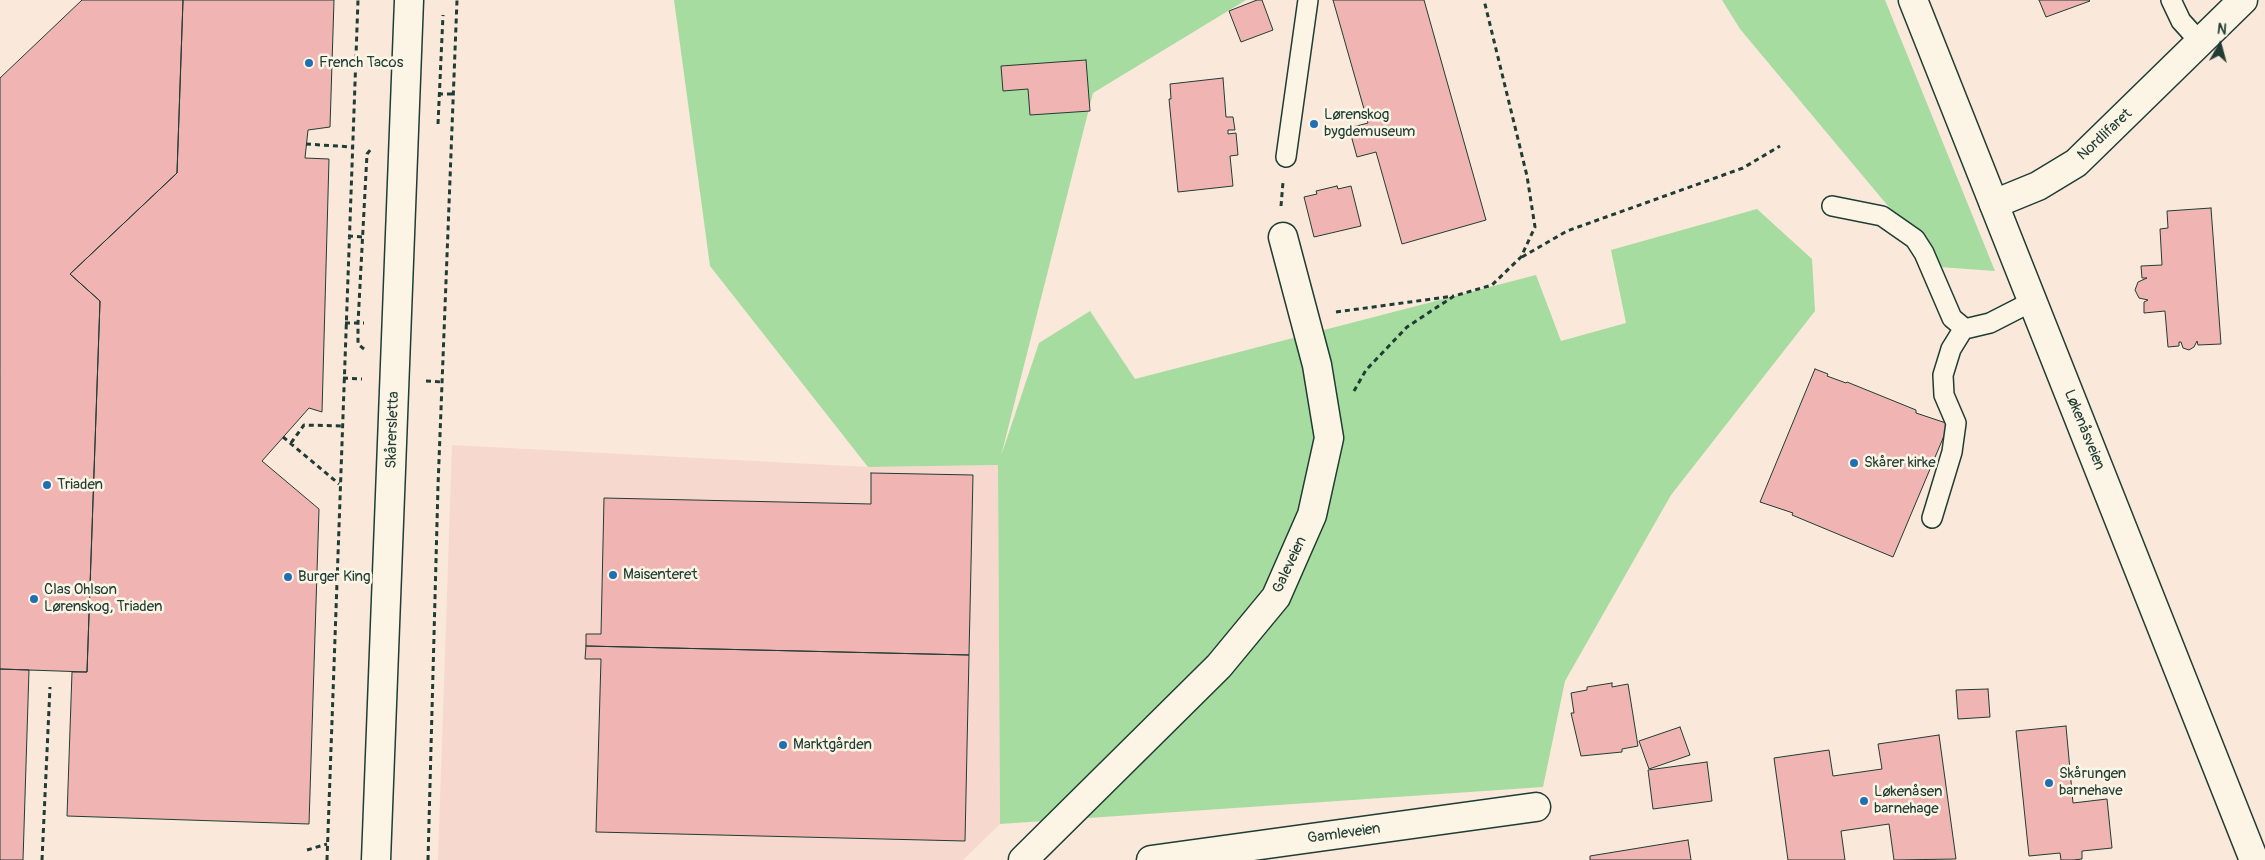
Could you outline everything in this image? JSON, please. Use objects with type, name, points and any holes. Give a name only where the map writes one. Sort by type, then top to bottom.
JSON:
[{"type":"street","name":"Skårersletta","points":[[376,860],[409,0]]},
{"type":"street","name":"Løkenåsveien","points":[[1913,0],[2254,860]]},
{"type":"street","name":"Nordlifaret","points":[[1994,204],[2038,186],[2076,163],[2243,0]]},
{"type":"street","name":"Galeveien","points":[[1023,860],[1219,666],[1276,597],[1312,516],[1329,438],[1317,365],[1283,237]]},
{"type":"street","name":"Gamleveien","points":[[1152,860],[1536,807]]},
{"type":"lane","points":[[1286,157],[1308,0]]},
{"type":"lane","points":[[2171,0],[2181,21],[2200,42]]},
{"type":"lane","points":[[1832,206],[1882,216],[1915,239],[1924,253],[1952,318],[1964,328],[1990,323],[2033,301]]},
{"type":"lane","points":[[1932,518],[1952,452],[1956,423],[1944,395],[1943,375],[1951,348],[1964,328]]},
{"type":"path","points":[[326,860],[358,0]]},
{"type":"path","points":[[428,860],[438,486],[457,0]]},
{"type":"path","points":[[1484,0],[1527,176],[1536,227],[1521,257]]},
{"type":"path","points":[[306,144],[352,147]]},
{"type":"path","points":[[1303,317],[1454,296],[1492,285],[1521,257],[1568,231],[1744,168],[1780,146]]},
{"type":"path","points":[[1283,237],[1281,196],[1286,157]]},
{"type":"path","points":[[1352,396],[1366,370],[1407,327],[1454,296]]},
{"type":"path","points":[[291,443],[304,425],[341,426]]},
{"type":"path","points":[[283,437],[339,484]]},
{"type":"path","points":[[42,860],[50,687]]},
{"type":"path","points":[[307,850],[327,844]]},
{"type":"shaded area","points":[[452,445],[868,467],[998,465],[1000,824],[963,860],[438,860]]},
{"type":"green space","points":[[674,0],[1246,0],[1093,93],[1001,456],[1039,343],[1090,311],[1135,379],[1536,275],[1561,341],[1626,323],[1611,250],[1757,209],[1812,259],[1815,311],[1671,495],[1565,681],[1543,787],[1000,824],[998,465],[868,467],[710,266]]},
{"type":"green space","points":[[1722,0],[1885,0],[1995,271],[1939,267],[1740,29]]},
{"type":"building","name":"Triaden","points":[[82,0],[183,0],[177,173],[70,274],[100,301],[87,672],[0,669],[0,78]]},
{"type":"building","name":"Triaden","points":[[183,0],[334,0],[330,127],[308,130],[305,158],[329,159],[322,412],[309,408],[262,461],[319,509],[309,824],[67,816],[72,672],[87,672],[100,301],[70,274],[177,173]]},
{"type":"building","points":[[1257,0],[1262,0],[1273,30],[1241,42],[1229,11]]},
{"type":"building","points":[[1333,0],[1424,0],[1486,220],[1402,244],[1376,152],[1357,157],[1349,128],[1368,123]]},
{"type":"building","points":[[2039,0],[2089,0],[2090,1],[2046,17]]},
{"type":"building","points":[[1086,60],[1090,111],[1030,115],[1028,89],[1003,91],[1001,66]]},
{"type":"building","points":[[1223,78],[1226,117],[1233,117],[1235,130],[1228,130],[1228,134],[1236,133],[1238,155],[1230,156],[1233,186],[1178,192],[1169,99],[1171,99],[1170,84]]},
{"type":"building","points":[[1337,186],[1338,189],[1351,186],[1361,226],[1314,237],[1304,197],[1317,194],[1316,191]]},
{"type":"building","points":[[2211,208],[2221,344],[2198,345],[2197,341],[2194,347],[2189,350],[2183,348],[2181,342],[2179,342],[2179,346],[2168,347],[2165,311],[2144,313],[2144,302],[2148,300],[2139,298],[2135,290],[2138,282],[2147,278],[2142,278],[2141,266],[2162,265],[2160,229],[2168,228],[2167,211]]},
{"type":"building","name":"Skårer kirke","points":[[1815,369],[1828,374],[1827,376],[1847,382],[1916,410],[1916,413],[1949,424],[1893,557],[1792,515],[1793,513],[1760,502]]},
{"type":"building","points":[[871,473],[973,475],[969,655],[586,646],[586,634],[601,634],[604,498],[871,504]]},
{"type":"building","name":"Marktgården","points":[[586,646],[969,655],[965,841],[596,832],[601,659],[585,659]]},
{"type":"building","points":[[0,669],[29,670],[23,860],[0,860]]},
{"type":"building","points":[[1612,683],[1612,687],[1628,684],[1638,746],[1622,749],[1622,752],[1581,756],[1571,713],[1574,713],[1571,693],[1587,690],[1587,687]]},
{"type":"building","points":[[1988,689],[1990,717],[1958,719],[1956,690]]},
{"type":"building","points":[[2066,726],[2073,803],[2107,799],[2112,848],[2082,851],[2082,859],[2073,860],[2061,860],[2060,853],[2029,856],[2016,731]]},
{"type":"building","points":[[1680,727],[1690,755],[1649,769],[1639,741]]},
{"type":"building","points":[[1939,735],[1956,859],[1894,860],[1889,824],[1841,831],[1845,860],[1788,860],[1774,758],[1829,750],[1833,776],[1882,769],[1878,744]]},
{"type":"building","points":[[1707,762],[1712,801],[1653,809],[1648,770]]},
{"type":"building","points":[[1688,840],[1691,860],[1590,860],[1590,856]]},
{"type":"place","name":"French Tacos","points":[[309,63]]},
{"type":"place","name":"Lørenskog bygdemuseum","points":[[1314,124]]},
{"type":"place","name":"Skårer kirke","points":[[1854,463]]},
{"type":"place","name":"Triaden","points":[[47,485]]},
{"type":"place","name":"Maisenteret","points":[[613,575]]},
{"type":"place","name":"Burger King","points":[[288,577]]},
{"type":"place","name":"Clas Ohlson Lørenskog, Triaden","points":[[34,599]]},
{"type":"place","name":"Marktgården","points":[[783,745]]},
{"type":"place","name":"Skårungen barnehave","points":[[2049,783]]},
{"type":"place","name":"Løkenåsen barnehage","points":[[1864,801]]}]
